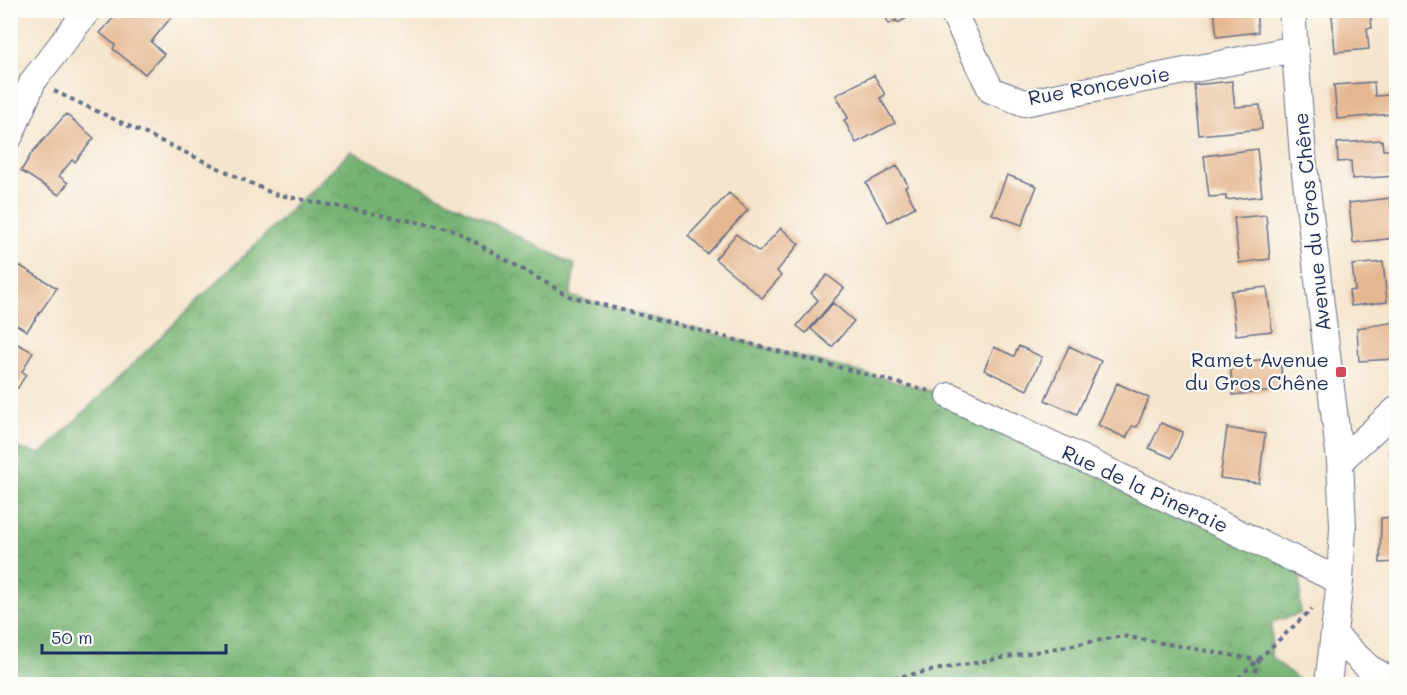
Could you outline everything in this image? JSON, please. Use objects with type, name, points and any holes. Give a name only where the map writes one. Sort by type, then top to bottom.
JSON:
[{"type":"street","points":[[10,136],[33,81],[88,10]]},
{"type":"street","name":"Rue Roncevoie","points":[[952,10],[991,90],[1024,103],[1295,49]]},
{"type":"street","name":"Avenue du Gros Chêne","points":[[1292,10],[1303,157],[1340,461],[1343,527],[1340,581],[1328,684]]},
{"type":"street","name":"Rue de la Pineraie","points":[[950,396],[1340,581]]},
{"type":"street","points":[[1340,461],[1396,410]]},
{"type":"street","points":[[1334,635],[1369,668],[1396,683]]},
{"type":"path","points":[[33,81],[274,194],[452,230],[569,296],[950,396]]},
{"type":"path","points":[[1232,684],[1340,581]]},
{"type":"path","points":[[858,684],[1123,636],[1258,660]]},
{"type":"path","points":[[1253,684],[1258,660]]},
{"type":"green space","points":[[351,151],[575,265],[570,296],[950,396],[1301,563],[1300,614],[1272,622],[1271,657],[1304,684],[11,684],[11,447],[41,454]]},
{"type":"building","points":[[128,10],[167,10],[173,15],[151,42],[164,54],[145,74],[113,49],[115,45],[100,33],[117,14],[122,18]]},
{"type":"building","points":[[882,10],[921,10],[898,23],[896,20],[889,24]]},
{"type":"building","points":[[1214,10],[1256,10],[1258,32],[1217,37]]},
{"type":"building","points":[[1370,11],[1372,28],[1367,28],[1369,49],[1335,52],[1332,15]]},
{"type":"building","points":[[874,75],[885,95],[880,98],[895,123],[856,143],[844,120],[848,118],[836,95]]},
{"type":"building","points":[[1232,81],[1235,107],[1260,105],[1262,129],[1199,135],[1194,85]]},
{"type":"building","points":[[1374,82],[1375,96],[1391,95],[1392,114],[1337,119],[1334,85]]},
{"type":"building","points":[[66,114],[94,138],[75,162],[72,160],[59,176],[68,183],[59,195],[21,171],[31,154]]},
{"type":"building","points":[[1382,140],[1383,150],[1396,150],[1396,176],[1352,179],[1351,161],[1338,162],[1337,143]]},
{"type":"building","points":[[1257,149],[1262,196],[1226,200],[1226,196],[1209,197],[1204,156]]},
{"type":"building","points":[[897,166],[908,185],[905,187],[915,207],[888,222],[866,183]]},
{"type":"building","points":[[1007,175],[1037,186],[1022,225],[992,214]]},
{"type":"building","points":[[729,193],[748,210],[707,254],[688,236]]},
{"type":"building","points":[[1390,198],[1395,238],[1353,243],[1349,203]]},
{"type":"building","points":[[1266,215],[1270,259],[1239,263],[1234,218]]},
{"type":"building","points":[[781,228],[799,244],[777,271],[781,276],[762,298],[715,259],[736,234],[759,252]]},
{"type":"building","points":[[1383,262],[1387,302],[1351,306],[1349,291],[1355,290],[1352,265]]},
{"type":"building","points":[[17,264],[57,288],[27,331],[10,321],[13,287],[10,276]]},
{"type":"building","points":[[827,275],[844,288],[806,333],[797,326],[818,300],[811,293]]},
{"type":"building","points":[[1267,287],[1272,331],[1236,335],[1231,291]]},
{"type":"building","points":[[833,303],[854,321],[832,347],[811,329]]},
{"type":"building","points":[[1396,322],[1396,359],[1359,361],[1357,328]]},
{"type":"building","points":[[10,340],[33,352],[22,372],[26,374],[18,388],[10,384]]},
{"type":"building","points":[[1019,346],[1042,357],[1027,390],[984,370],[994,347],[1014,356]]},
{"type":"building","points":[[1069,346],[1101,361],[1077,414],[1045,400]]},
{"type":"building","points":[[1280,358],[1283,390],[1233,395],[1230,363]]},
{"type":"building","points":[[1117,383],[1149,398],[1137,427],[1132,426],[1126,438],[1098,425]]},
{"type":"building","points":[[1161,423],[1183,432],[1172,458],[1149,448]]},
{"type":"building","points":[[1227,428],[1265,434],[1259,483],[1220,478]]},
{"type":"building","points":[[1396,447],[1396,461],[1390,453]]},
{"type":"building","points":[[1396,517],[1396,562],[1380,563],[1381,518]]},
{"type":"building","points":[[1396,610],[1396,624],[1390,617]]},
{"type":"place","name":"Ramet Avenue du Gros Chêne","points":[[1341,372]]}]
